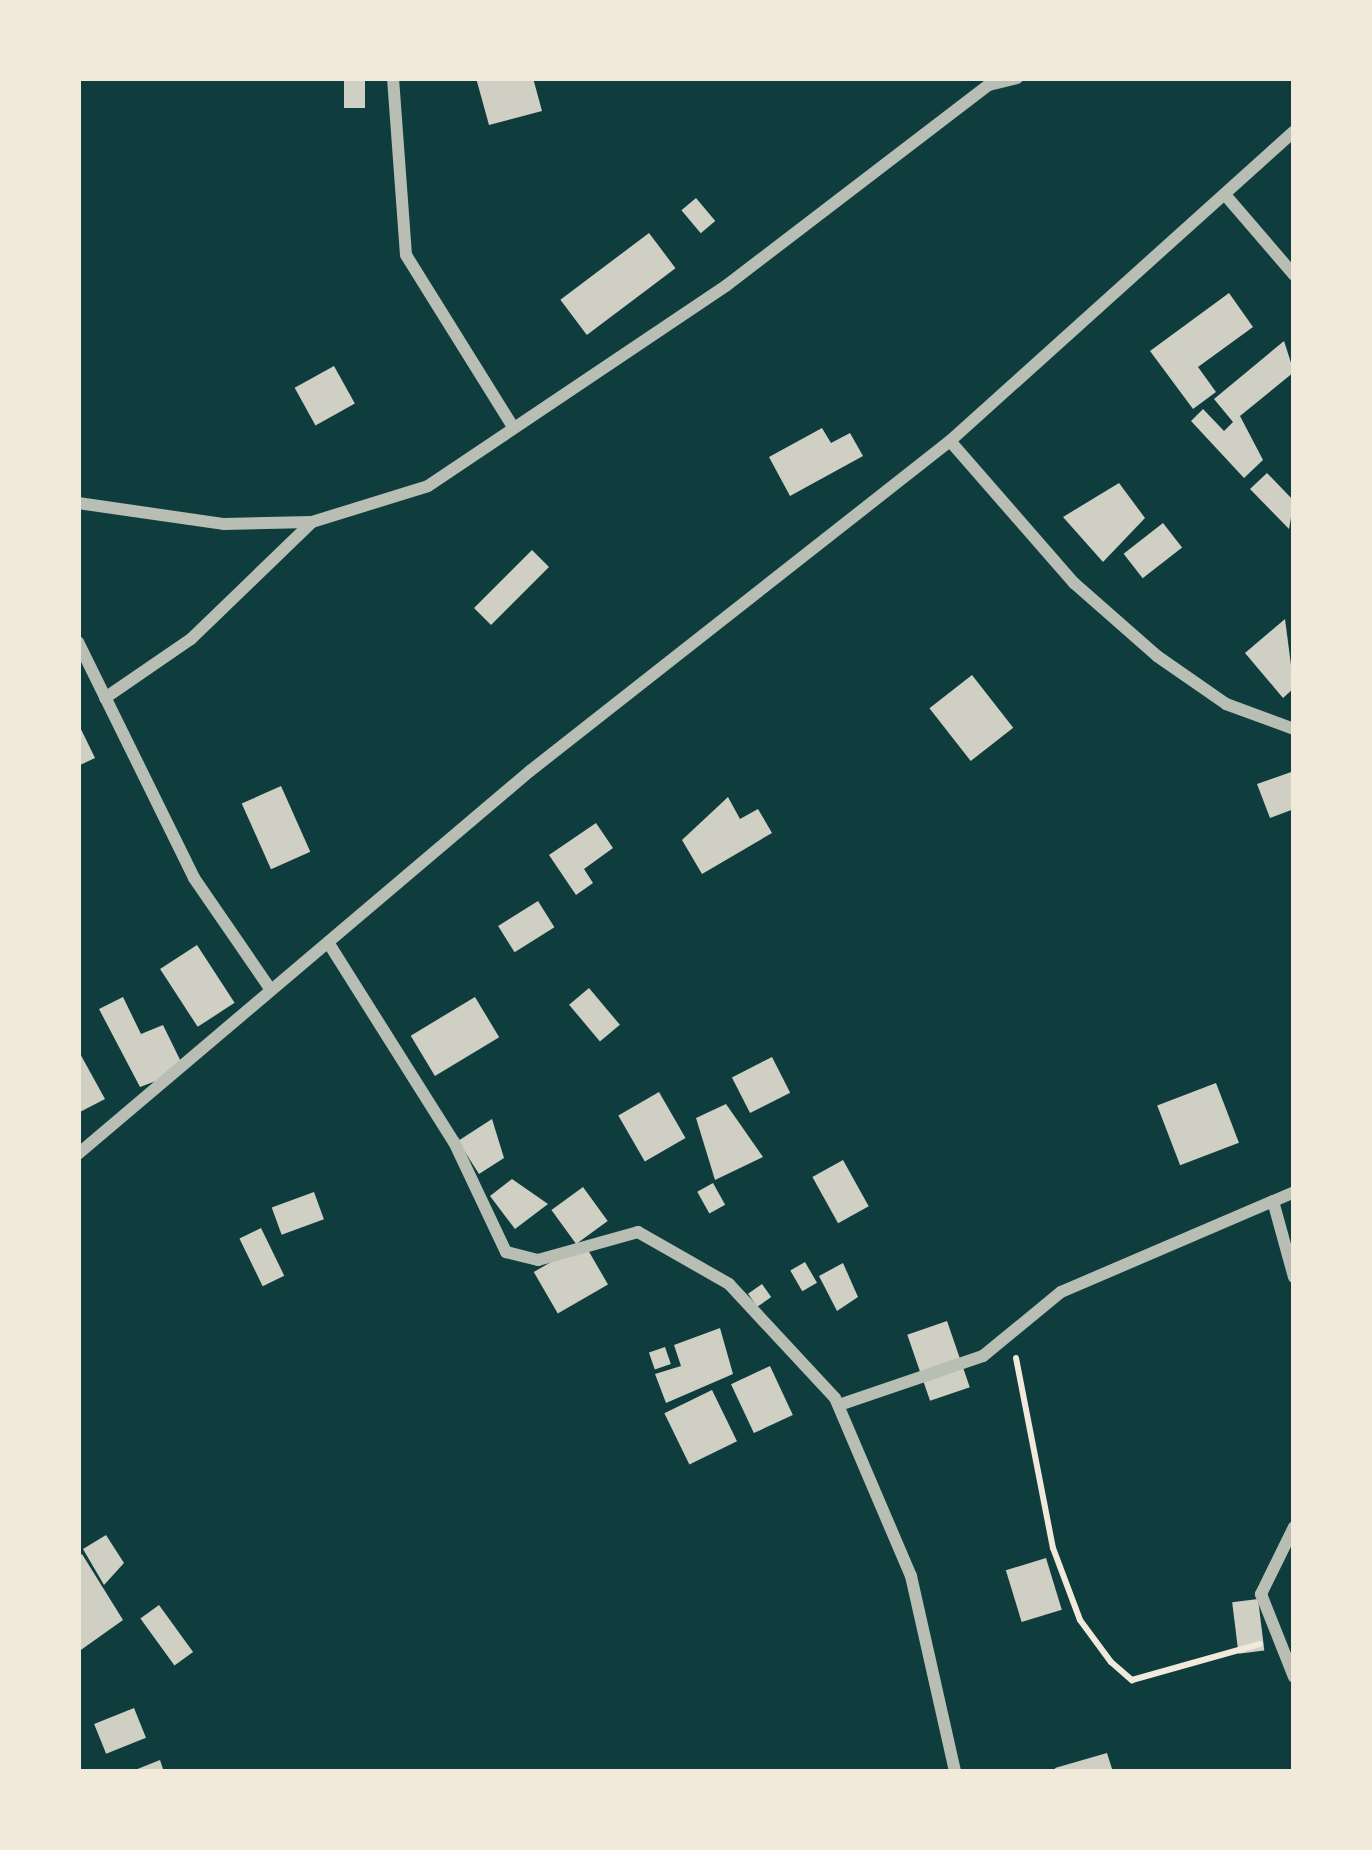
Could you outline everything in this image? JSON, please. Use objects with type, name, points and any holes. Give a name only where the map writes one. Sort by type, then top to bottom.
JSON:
[{"type":"street","points":[[393,78],[406,255],[512,424]]},
{"type":"street","points":[[78,503],[224,524],[312,522],[428,486],[512,424],[727,286],[989,85],[1018,78]]},
{"type":"street","points":[[78,1154],[269,987],[331,946],[530,771],[950,441],[1227,197],[1294,131]]},
{"type":"street","points":[[1227,197],[1294,275]]},
{"type":"street","points":[[950,441],[1074,583],[1156,656],[1226,704],[1294,729]]},
{"type":"street","points":[[105,698],[190,638],[312,522]]},
{"type":"street","points":[[78,642],[194,878],[269,987]]},
{"type":"street","points":[[331,946],[454,1142],[506,1252],[538,1260],[638,1232],[683,1252],[729,1284],[839,1405],[911,1576],[955,1772]]},
{"type":"street","points":[[839,1405],[909,1387],[1017,1334],[1061,1292],[1294,1192]]},
{"type":"street","points":[[1273,1201],[1294,1277]]},
{"type":"street","points":[[1294,1527],[1265,1568],[1264,1620],[1294,1678]]},
{"type":"path","points":[[1017,1334],[1016,1390],[1053,1548],[1080,1620],[1112,1662],[1132,1680],[1276,1642]]},
{"type":"building","points":[[344,78],[365,78],[365,108],[344,108]]},
{"type":"building","points":[[476,78],[533,78],[542,111],[489,125]]},
{"type":"building","points":[[696,198],[715,221],[701,233],[681,210]]},
{"type":"building","points":[[649,233],[675,268],[587,335],[560,300]]},
{"type":"building","points":[[1229,293],[1253,327],[1198,367],[1216,392],[1193,409],[1150,351]]},
{"type":"building","points":[[1284,341],[1294,372],[1240,416],[1263,460],[1244,478],[1191,421],[1203,409],[1224,431],[1233,422],[1214,399]]},
{"type":"building","points":[[334,366],[355,404],[315,425],[295,388]]},
{"type":"building","points":[[822,428],[831,443],[850,433],[863,456],[790,496],[769,457]]},
{"type":"building","points":[[1267,473],[1294,501],[1289,529],[1250,489]]},
{"type":"building","points":[[1119,483],[1145,518],[1103,562],[1063,517]]},
{"type":"building","points":[[1163,523],[1182,547],[1143,578],[1124,554]]},
{"type":"building","points":[[532,550],[549,567],[491,625],[474,608]]},
{"type":"building","points":[[1285,619],[1294,688],[1283,698],[1245,653]]},
{"type":"building","points":[[972,675],[1013,728],[971,761],[929,708]]},
{"type":"building","points":[[78,723],[95,758],[78,766]]},
{"type":"building","points":[[1294,771],[1294,809],[1270,818],[1257,784]]},
{"type":"building","points":[[281,786],[310,852],[271,869],[242,803]]},
{"type":"building","points":[[728,797],[740,819],[758,809],[772,833],[702,874],[682,840]]},
{"type":"building","points":[[596,823],[613,848],[584,869],[593,883],[576,895],[549,855]]},
{"type":"building","points":[[538,901],[554,927],[515,952],[498,926]]},
{"type":"building","points":[[197,945],[235,1003],[198,1027],[160,969]]},
{"type":"building","points":[[589,988],[620,1025],[600,1041],[569,1005]]},
{"type":"building","points":[[123,997],[141,1034],[163,1025],[185,1070],[140,1087],[99,1009]]},
{"type":"building","points":[[475,997],[499,1037],[435,1076],[411,1036]]},
{"type":"building","points":[[78,1050],[105,1099],[78,1113]]},
{"type":"building","points":[[772,1057],[790,1093],[750,1113],[732,1077]]},
{"type":"building","points":[[1216,1083],[1239,1143],[1180,1165],[1157,1106]]},
{"type":"building","points":[[659,1092],[686,1138],[645,1161],[618,1116]]},
{"type":"building","points":[[726,1104],[763,1157],[715,1180],[696,1118]]},
{"type":"building","points":[[492,1119],[504,1158],[479,1174],[458,1141]]},
{"type":"building","points":[[843,1160],[869,1206],[838,1223],[812,1177]]},
{"type":"building","points":[[512,1179],[548,1204],[515,1229],[490,1196]]},
{"type":"building","points":[[713,1183],[725,1205],[709,1214],[697,1192]]},
{"type":"building","points":[[583,1187],[608,1221],[576,1244],[551,1210]]},
{"type":"building","points":[[314,1192],[324,1219],[282,1235],[272,1207]]},
{"type":"building","points":[[261,1228],[284,1276],[263,1286],[239,1239]]},
{"type":"building","points":[[584,1243],[608,1285],[558,1314],[534,1272]]},
{"type":"building","points":[[805,1262],[817,1283],[802,1291],[790,1270]]},
{"type":"building","points":[[843,1263],[858,1297],[837,1311],[819,1276]]},
{"type":"building","points":[[762,1284],[771,1297],[757,1307],[748,1294]]},
{"type":"building","points":[[947,1321],[970,1387],[930,1401],[907,1335]]},
{"type":"building","points":[[720,1328],[733,1374],[666,1403],[655,1374],[681,1366],[674,1345]]},
{"type":"building","points":[[665,1347],[671,1364],[655,1370],[649,1353]]},
{"type":"building","points":[[770,1366],[793,1415],[754,1433],[731,1384]]},
{"type":"building","points":[[712,1390],[737,1441],[689,1464],[664,1413]]},
{"type":"building","points":[[106,1535],[124,1563],[104,1585],[83,1549]]},
{"type":"building","points":[[82,1554],[123,1620],[78,1652],[78,1558]]},
{"type":"building","points":[[1046,1558],[1062,1610],[1022,1622],[1006,1570]]},
{"type":"building","points":[[1258,1599],[1264,1651],[1239,1654],[1232,1602]]},
{"type":"building","points":[[159,1605],[193,1652],[174,1665],[140,1619]]},
{"type":"building","points":[[134,1708],[146,1738],[106,1754],[94,1724]]},
{"type":"building","points":[[1107,1753],[1113,1772],[1056,1772],[1055,1768]]},
{"type":"building","points":[[160,1760],[164,1772],[130,1772]]}]
